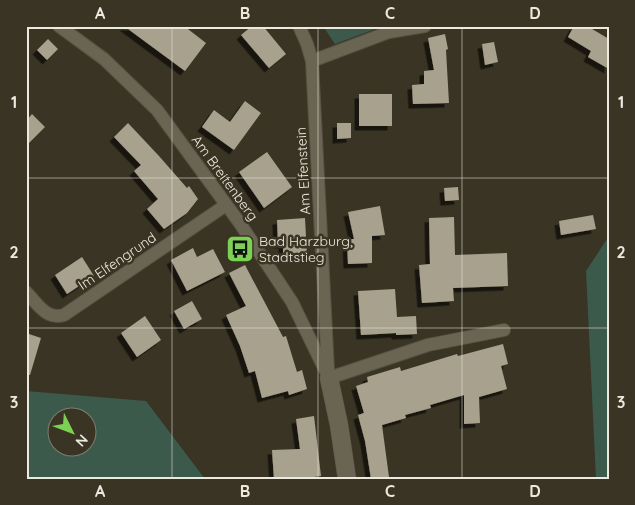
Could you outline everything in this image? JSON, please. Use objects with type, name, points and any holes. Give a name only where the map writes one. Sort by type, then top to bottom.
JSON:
[{"type":"street","name":"Am Breitenberg","points":[[59,26],[104,59],[157,110],[226,205],[292,302],[329,378]]},
{"type":"street","name":"Am Elfenstein","points":[[298,26],[312,60],[329,378]]},
{"type":"street","points":[[312,60],[389,32],[425,26]]},
{"type":"street","name":"Im Elfengrund","points":[[26,292],[49,316],[64,315],[226,205]]},
{"type":"street","points":[[347,479],[339,425],[329,378],[428,345],[504,330]]},
{"type":"green space","points":[[323,26],[383,26],[335,44]]},
{"type":"green space","points":[[609,236],[609,479],[596,479],[586,271]]},
{"type":"green space","points":[[26,391],[146,401],[205,479],[26,479]]},
{"type":"building","points":[[124,26],[184,26],[206,43],[185,71]]},
{"type":"building","points":[[252,26],[263,26],[286,54],[269,68],[241,35]]},
{"type":"building","points":[[574,26],[587,26],[609,39],[609,69],[588,57],[591,51],[568,37]]},
{"type":"building","points":[[445,34],[448,49],[446,50],[449,103],[413,104],[412,85],[424,84],[424,71],[434,70],[428,38]]},
{"type":"building","points":[[48,39],[58,49],[47,60],[37,50]]},
{"type":"building","points":[[494,42],[498,62],[485,65],[482,44]]},
{"type":"building","points":[[359,94],[392,94],[392,126],[359,126]]},
{"type":"building","points":[[245,101],[261,113],[234,150],[202,127],[214,110],[230,122]]},
{"type":"building","points":[[32,114],[45,127],[26,146],[26,121]]},
{"type":"building","points":[[128,123],[187,188],[189,186],[198,199],[187,213],[164,229],[147,209],[158,199],[134,171],[141,165],[114,137]]},
{"type":"building","points":[[337,123],[351,123],[351,138],[337,139]]},
{"type":"building","points":[[267,152],[292,187],[264,208],[239,172]]},
{"type":"building","points":[[458,187],[459,200],[445,201],[444,188]]},
{"type":"building","points":[[380,206],[385,235],[372,236],[372,263],[348,264],[347,239],[354,239],[348,212]]},
{"type":"building","points":[[593,215],[596,229],[561,235],[559,221]]},
{"type":"building","points":[[454,217],[455,255],[507,253],[508,286],[453,288],[454,301],[422,303],[419,265],[430,264],[429,218]]},
{"type":"building","points":[[305,218],[307,256],[283,257],[283,244],[278,244],[277,220]]},
{"type":"building","points":[[193,248],[197,257],[213,249],[225,272],[187,291],[171,260]]},
{"type":"building","points":[[82,257],[94,276],[67,294],[55,275]]},
{"type":"building","points":[[245,265],[283,337],[286,336],[297,372],[302,370],[307,389],[289,395],[288,391],[262,398],[255,371],[249,373],[240,346],[226,315],[246,306],[229,273]]},
{"type":"building","points":[[395,289],[397,317],[416,316],[417,334],[361,335],[358,291]]},
{"type":"building","points":[[192,301],[202,319],[184,329],[174,311]]},
{"type":"building","points":[[145,316],[161,340],[137,357],[121,333]]},
{"type":"building","points":[[26,333],[41,338],[30,375],[26,375]]},
{"type":"building","points":[[503,344],[508,364],[501,366],[507,389],[479,397],[480,423],[464,424],[464,395],[430,405],[431,408],[405,415],[406,418],[382,425],[389,477],[371,479],[365,441],[358,415],[364,413],[356,386],[368,382],[367,377],[400,367],[401,371],[457,354],[458,356]]},
{"type":"building","points":[[314,416],[321,476],[300,479],[274,479],[272,450],[300,449],[296,419]]},
{"type":"place","name":"Bad Harzburg, Stadtstieg","points":[[240,249]]}]
